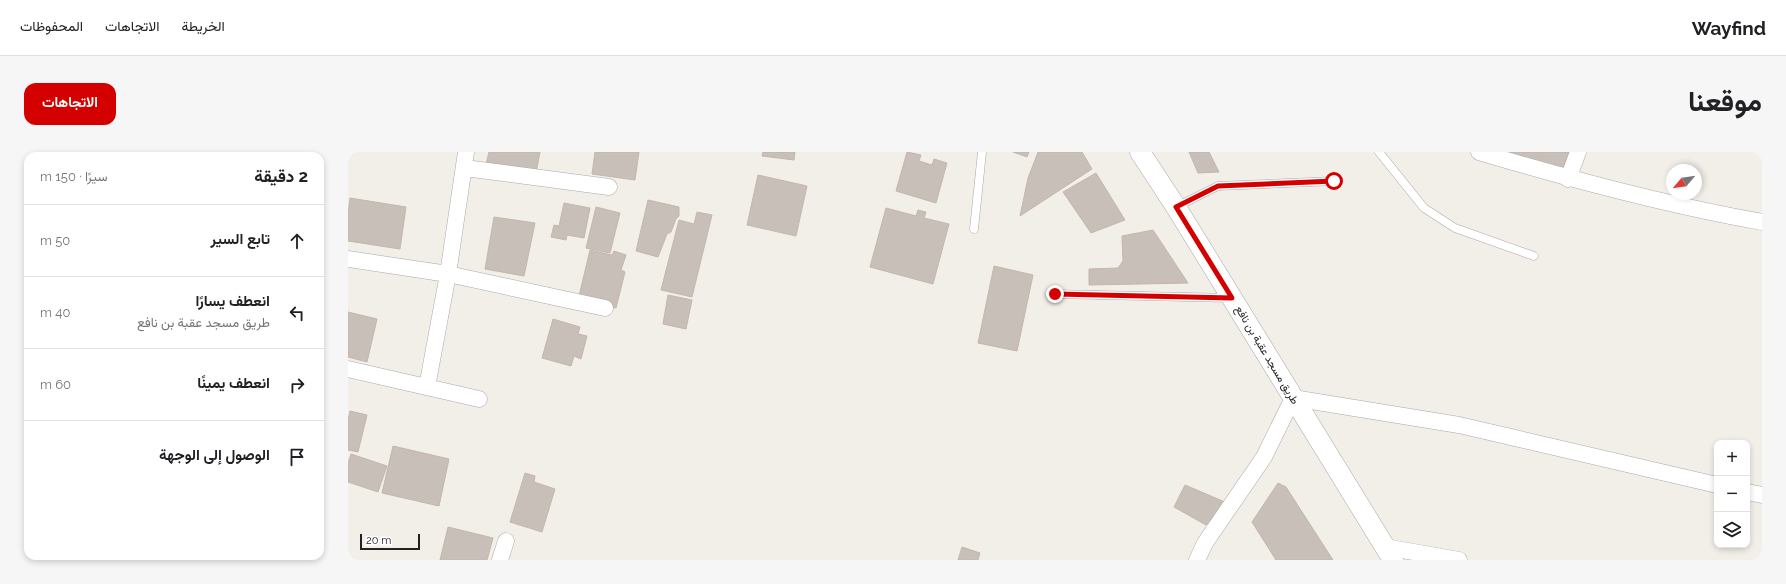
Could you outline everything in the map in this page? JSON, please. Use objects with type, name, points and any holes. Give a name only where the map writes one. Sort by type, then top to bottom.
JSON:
[{"type":"street","points":[[427,387],[448,274],[465,168],[466,152]]},
{"type":"street","name":"طريق مسجد عقبة بن نافع","points":[[1140,152],[1176,207],[1389,553]]},
{"type":"street","points":[[1479,152],[1568,179],[1629,195],[1762,222]]},
{"type":"street","points":[[1568,179],[1578,152]]},
{"type":"street","points":[[465,168],[609,187]]},
{"type":"street","points":[[348,259],[448,274],[605,308]]},
{"type":"street","points":[[348,369],[479,399]]},
{"type":"street","points":[[1197,560],[1205,543],[1264,457],[1293,398],[1459,425],[1714,484]]},
{"type":"street","points":[[1750,493],[1762,495]]},
{"type":"street","points":[[500,560],[506,541]]},
{"type":"street","points":[[1389,553],[1459,560]]},
{"type":"lane","points":[[974,229],[982,152]]},
{"type":"lane","points":[[1379,152],[1424,208],[1455,228],[1534,256]]},
{"type":"lane","points":[[1176,207],[1218,186],[1334,181]]},
{"type":"lane","points":[[1055,294],[1232,298]]},
{"type":"building","points":[[489,152],[540,152],[536,173],[486,164]]},
{"type":"building","points":[[595,152],[639,152],[635,180],[592,174]]},
{"type":"building","points":[[763,152],[795,152],[794,160],[762,156]]},
{"type":"building","points":[[907,152],[921,155],[919,161],[932,165],[934,159],[947,163],[936,203],[896,191]]},
{"type":"building","points":[[1013,152],[1029,152],[1027,157]]},
{"type":"building","points":[[1038,152],[1082,152],[1092,169],[1020,216],[1028,178]]},
{"type":"building","points":[[1189,152],[1209,152],[1219,172],[1198,173]]},
{"type":"building","points":[[1485,152],[1569,152],[1561,176]]},
{"type":"building","points":[[1096,173],[1125,220],[1091,233],[1063,192]]},
{"type":"building","points":[[758,175],[807,186],[796,236],[747,225]]},
{"type":"building","points":[[350,198],[406,207],[400,249],[348,241],[348,213]]},
{"type":"building","points":[[648,200],[679,207],[679,216],[676,219],[671,232],[667,234],[658,257],[636,251]]},
{"type":"building","points":[[564,203],[590,208],[584,238],[567,235],[566,240],[551,237],[554,225],[559,226]]},
{"type":"building","points":[[596,207],[620,213],[610,253],[586,248]]},
{"type":"building","points":[[886,208],[916,216],[918,210],[926,212],[924,218],[949,224],[933,284],[870,267]]},
{"type":"building","points":[[697,212],[712,215],[692,297],[661,290],[679,220],[694,224]]},
{"type":"building","points":[[494,217],[535,223],[524,276],[485,269]]},
{"type":"building","points":[[1153,230],[1188,283],[1089,285],[1089,269],[1118,268],[1123,261],[1122,236]]},
{"type":"building","points":[[590,250],[612,255],[614,251],[626,255],[621,270],[625,272],[616,308],[579,296]]},
{"type":"building","points":[[994,266],[1033,275],[1017,351],[978,343]]},
{"type":"building","points":[[668,295],[692,300],[686,329],[663,324]]},
{"type":"building","points":[[348,312],[377,319],[367,362],[348,357]]},
{"type":"building","points":[[553,319],[580,327],[578,334],[587,336],[581,359],[574,356],[571,366],[542,358]]},
{"type":"building","points":[[350,411],[367,415],[358,452],[348,450],[348,420]]},
{"type":"building","points":[[393,446],[449,459],[439,506],[382,493]]},
{"type":"building","points":[[351,454],[387,466],[378,492],[348,482],[348,463]]},
{"type":"building","points":[[525,473],[535,476],[534,482],[555,489],[542,532],[510,522]]},
{"type":"building","points":[[1278,483],[1286,487],[1333,560],[1276,560],[1252,522]]},
{"type":"building","points":[[1185,485],[1225,502],[1206,525],[1174,507]]},
{"type":"building","points":[[448,527],[493,538],[487,560],[440,560]]},
{"type":"building","points":[[962,547],[980,553],[978,560],[958,560]]},
{"type":"route","points":[[1055,294],[1232,298],[1176,207],[1218,186],[1334,181]]}]
